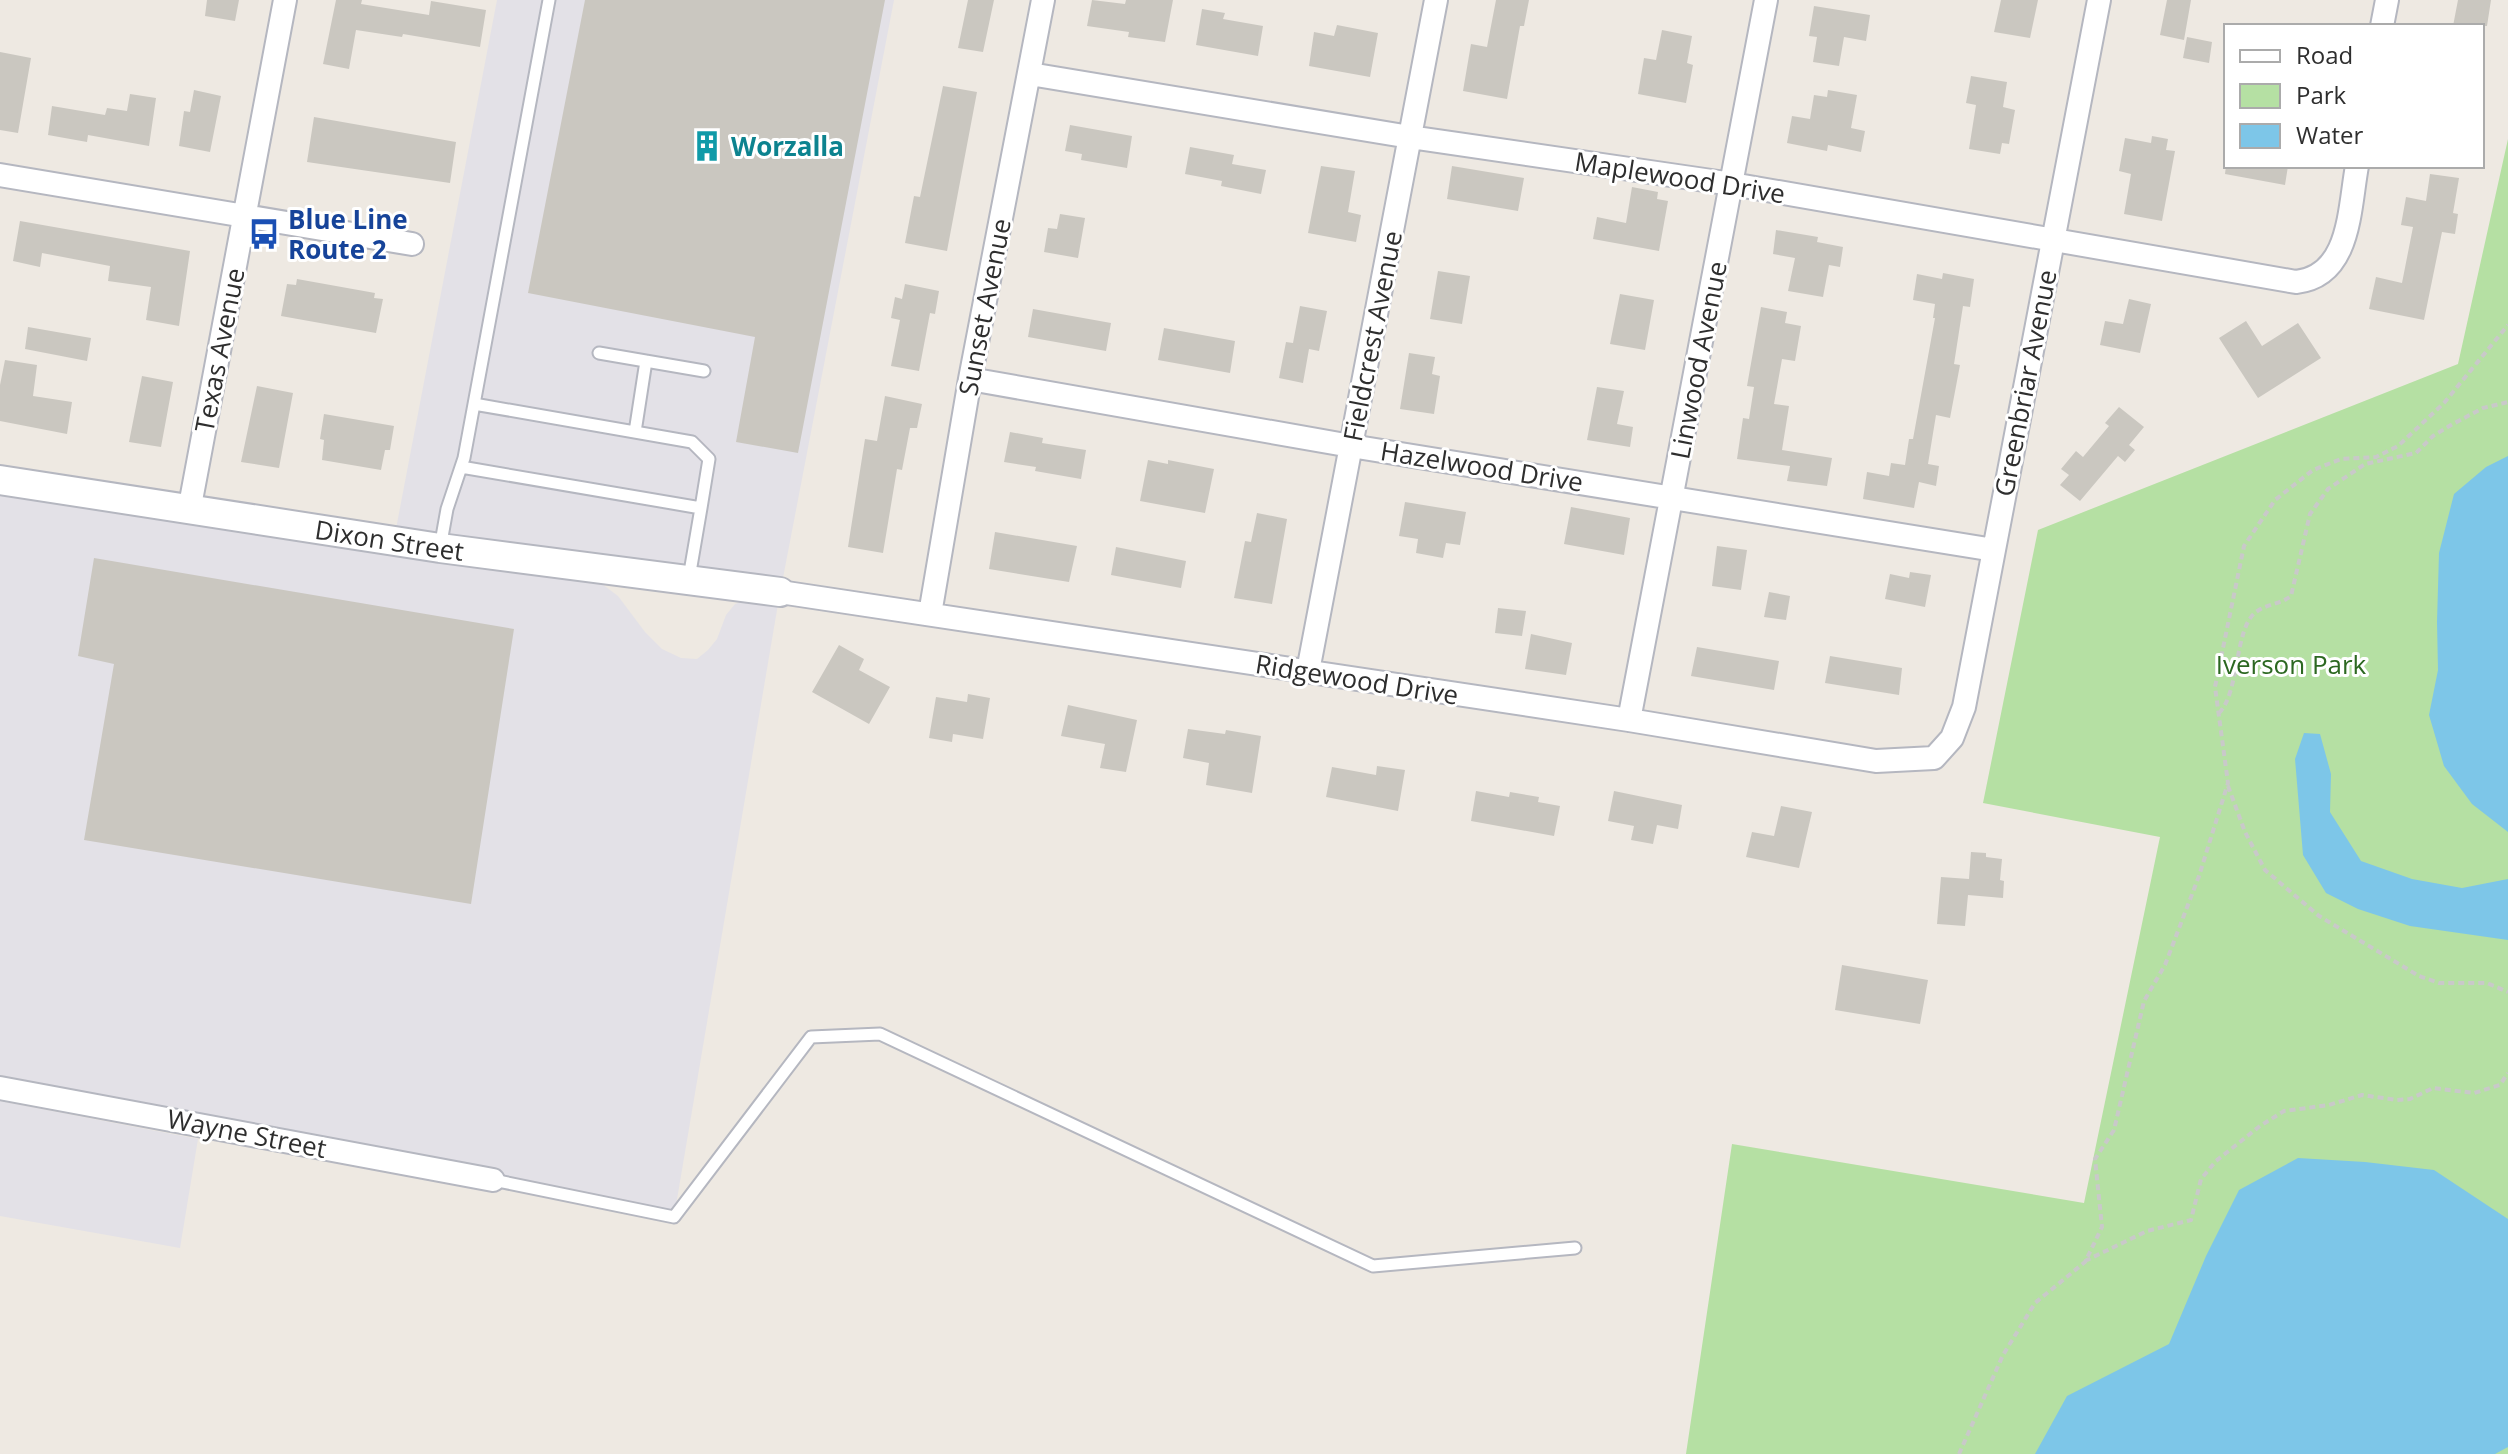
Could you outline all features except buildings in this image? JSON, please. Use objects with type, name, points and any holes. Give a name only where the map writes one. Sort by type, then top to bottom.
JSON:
[{"type":"street","name":"Texas Avenue","points":[[189,511],[285,0]]},
{"type":"street","name":"Sunset Avenue","points":[[930,614],[970,379],[1043,0]]},
{"type":"street","name":"Fieldcrest Avenue","points":[[1308,671],[1436,0]]},
{"type":"street","name":"Linwood Avenue","points":[[1629,720],[1766,0]]},
{"type":"street","name":"Greenbriar Avenue","points":[[1934,758],[1952,738],[1964,707],[2099,0]]},
{"type":"street","points":[[2382,24],[2387,0]]},
{"type":"street","name":"Maplewood Drive","points":[[1030,74],[1410,137],[1732,184],[2052,238],[2280,281],[2306,281],[2326,271],[2342,245],[2357,168]]},
{"type":"street","points":[[0,175],[412,244]]},
{"type":"street","name":"Hazelwood Drive","points":[[970,379],[1351,446],[1994,550]]},
{"type":"street","name":"Dixon Street","points":[[0,480],[440,548],[780,592]]},
{"type":"street","name":"Ridgewood Drive","points":[[780,592],[1629,720],[1876,761],[1934,758]]},
{"type":"street","name":"Wayne Street","points":[[0,1088],[493,1180]]},
{"type":"lane","points":[[440,548],[474,404],[549,0]]},
{"type":"lane","points":[[599,353],[704,371]]},
{"type":"lane","points":[[635,432],[646,361]]},
{"type":"lane","points":[[474,404],[692,442],[701,449],[709,459],[689,580]]},
{"type":"lane","points":[[461,467],[701,508]]},
{"type":"lane","points":[[493,1180],[674,1217],[811,1037],[880,1034],[1373,1266],[1575,1248]]},
{"type":"path","points":[[2508,325],[2444,403],[2398,446],[2376,457],[2341,459],[2313,470],[2275,500],[2244,546],[2215,687],[2228,783],[2245,832],[2265,870],[2319,916],[2419,976],[2439,983],[2487,983],[2508,992]]},
{"type":"path","points":[[2219,713],[2230,695],[2246,625],[2255,612],[2291,596],[2310,514],[2328,489],[2365,464],[2416,453],[2433,436],[2451,425],[2483,408],[2508,402]]},
{"type":"path","points":[[2085,1262],[2102,1227],[2095,1159],[2114,1130],[2144,1001],[2165,965],[2199,876],[2228,783]]},
{"type":"path","points":[[1959,1454],[2003,1355],[2035,1303],[2085,1262],[2147,1231],[2191,1220],[2201,1179],[2216,1161],[2260,1126],[2284,1111],[2329,1105],[2362,1095],[2410,1099],[2433,1088],[2474,1093],[2500,1085],[2508,1073]]},
{"type":"shaded area","points":[[497,0],[894,0],[782,583],[395,534]]},
{"type":"shaded area","points":[[0,493],[422,560],[602,584],[618,596],[662,649],[681,658],[697,659],[708,650],[735,604],[747,600],[778,604],[674,1217],[332,1140],[0,1075]]},
{"type":"shaded area","points":[[0,1101],[198,1139],[180,1248],[0,1216]]},
{"type":"green space","name":"Iverson Park","points":[[2508,139],[2508,1454],[1686,1454],[1732,1144],[2084,1203],[2160,837],[1983,803],[2038,530],[2458,364]]},
{"type":"water","points":[[2508,456],[2508,832],[2472,804],[2444,766],[2429,715],[2438,670],[2439,553],[2454,494],[2486,467]]},
{"type":"water","points":[[2304,733],[2320,734],[2331,774],[2330,812],[2361,861],[2412,879],[2462,888],[2508,879],[2508,940],[2410,926],[2358,909],[2326,893],[2303,855],[2295,759]]},
{"type":"water","points":[[2298,1158],[2434,1170],[2508,1219],[2508,1447],[2495,1454],[2035,1454],[2067,1396],[2169,1344],[2206,1256],[2239,1190]]},
{"type":"place","name":"Worzalla","points":[[707,146]]},
{"type":"place","name":"Blue Line Route 2","points":[[264,234]]}]
